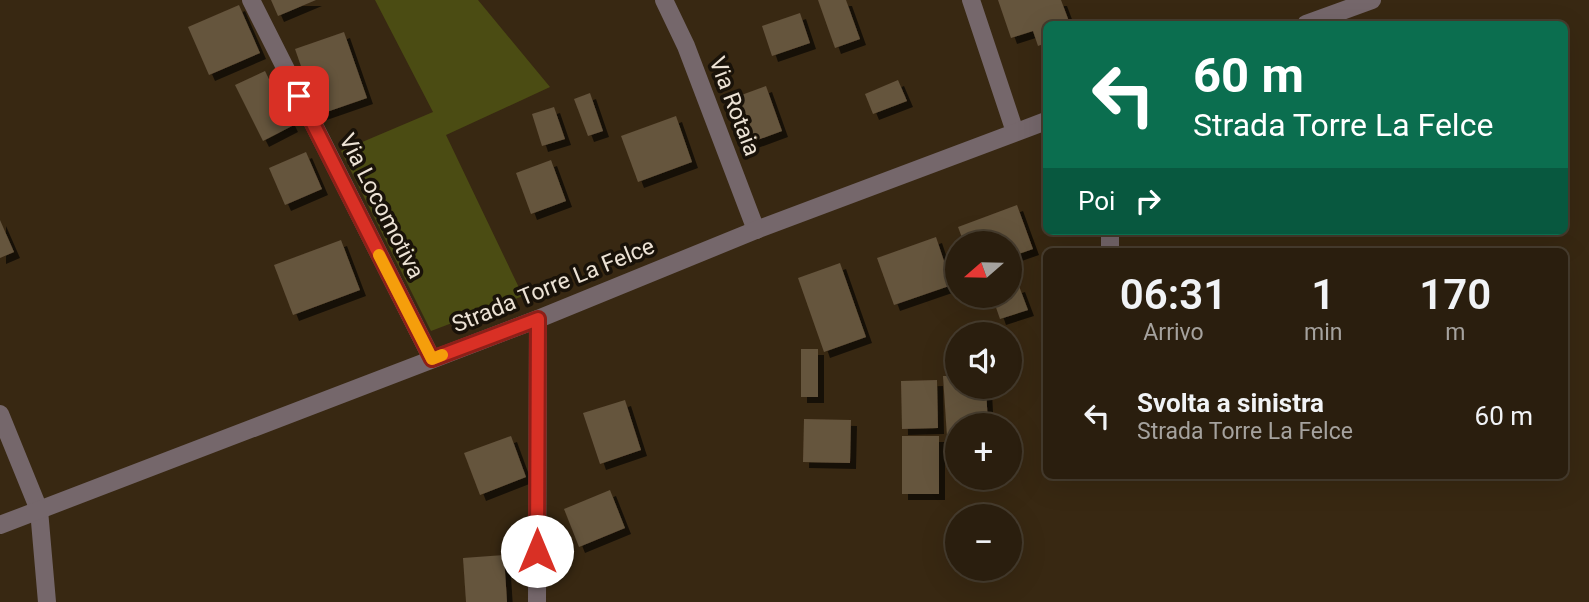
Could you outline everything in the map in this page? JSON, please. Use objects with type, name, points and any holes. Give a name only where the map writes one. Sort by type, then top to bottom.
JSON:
[{"type":"street","name":"Via Locomotiva","points":[[251,0],[432,359]]},
{"type":"street","name":"Via Rotaia","points":[[664,0],[686,46],[756,230]]},
{"type":"street","points":[[971,0],[1015,132]]},
{"type":"street","points":[[1315,21],[1372,0]]},
{"type":"street","name":"Strada Torre La Felce","points":[[0,525],[538,319],[756,230],[1043,122]]},
{"type":"street","points":[[537,602],[538,319]]},
{"type":"street","points":[[0,414],[39,510],[47,602]]},
{"type":"shaded area","points":[[375,0],[478,0],[550,87],[446,135],[523,296],[431,331],[341,151],[433,112]]},
{"type":"building","points":[[271,0],[316,0],[278,16]]},
{"type":"building","points":[[818,0],[846,0],[860,39],[835,48]]},
{"type":"building","points":[[998,0],[1061,0],[1069,21],[1043,21],[1043,44],[1038,46],[1033,31],[1011,38]]},
{"type":"building","points":[[239,5],[260,53],[209,75],[188,27]]},
{"type":"building","points":[[800,13],[810,43],[772,56],[762,26]]},
{"type":"building","points":[[344,32],[367,98],[318,115],[295,49]]},
{"type":"building","points":[[265,71],[292,126],[263,141],[235,85]]},
{"type":"building","points":[[898,80],[907,101],[873,114],[865,94]]},
{"type":"building","points":[[766,86],[782,131],[741,146],[725,101]]},
{"type":"building","points":[[590,93],[603,131],[588,136],[574,99]]},
{"type":"building","points":[[554,107],[565,139],[542,146],[532,114]]},
{"type":"building","points":[[676,116],[692,162],[638,182],[621,136]]},
{"type":"building","points":[[306,152],[322,189],[285,205],[269,168]]},
{"type":"building","points":[[551,160],[566,201],[531,214],[516,173]]},
{"type":"building","points":[[1017,205],[1033,249],[1022,253],[1022,231],[960,231],[958,227]]},
{"type":"building","points":[[0,220],[14,252],[0,258]]},
{"type":"building","points":[[936,237],[945,264],[945,287],[894,305],[877,258]]},
{"type":"building","points":[[341,240],[360,290],[293,315],[274,265]]},
{"type":"building","points":[[840,263],[866,337],[824,352],[798,278]]},
{"type":"building","points":[[1022,294],[1028,310],[1000,319],[996,308],[1022,308]]},
{"type":"building","points":[[801,349],[818,349],[818,397],[801,397]]},
{"type":"building","points":[[943,376],[945,399],[987,399],[987,413],[945,413]]},
{"type":"building","points":[[937,380],[938,428],[902,429],[901,381]]},
{"type":"building","points":[[625,400],[641,450],[600,464],[583,413]]},
{"type":"building","points":[[804,419],[851,420],[850,463],[803,462]]},
{"type":"building","points":[[511,436],[526,477],[480,495],[464,453]]},
{"type":"building","points":[[902,436],[939,436],[939,494],[902,494]]},
{"type":"building","points":[[610,490],[625,528],[579,547],[564,509]]},
{"type":"building","points":[[504,555],[507,602],[466,602],[463,558]]},
{"type":"slow traffic","points":[[379,255],[432,359],[442,355]]},
{"type":"route","points":[[299,96],[432,359],[538,319],[537,551]]}]
